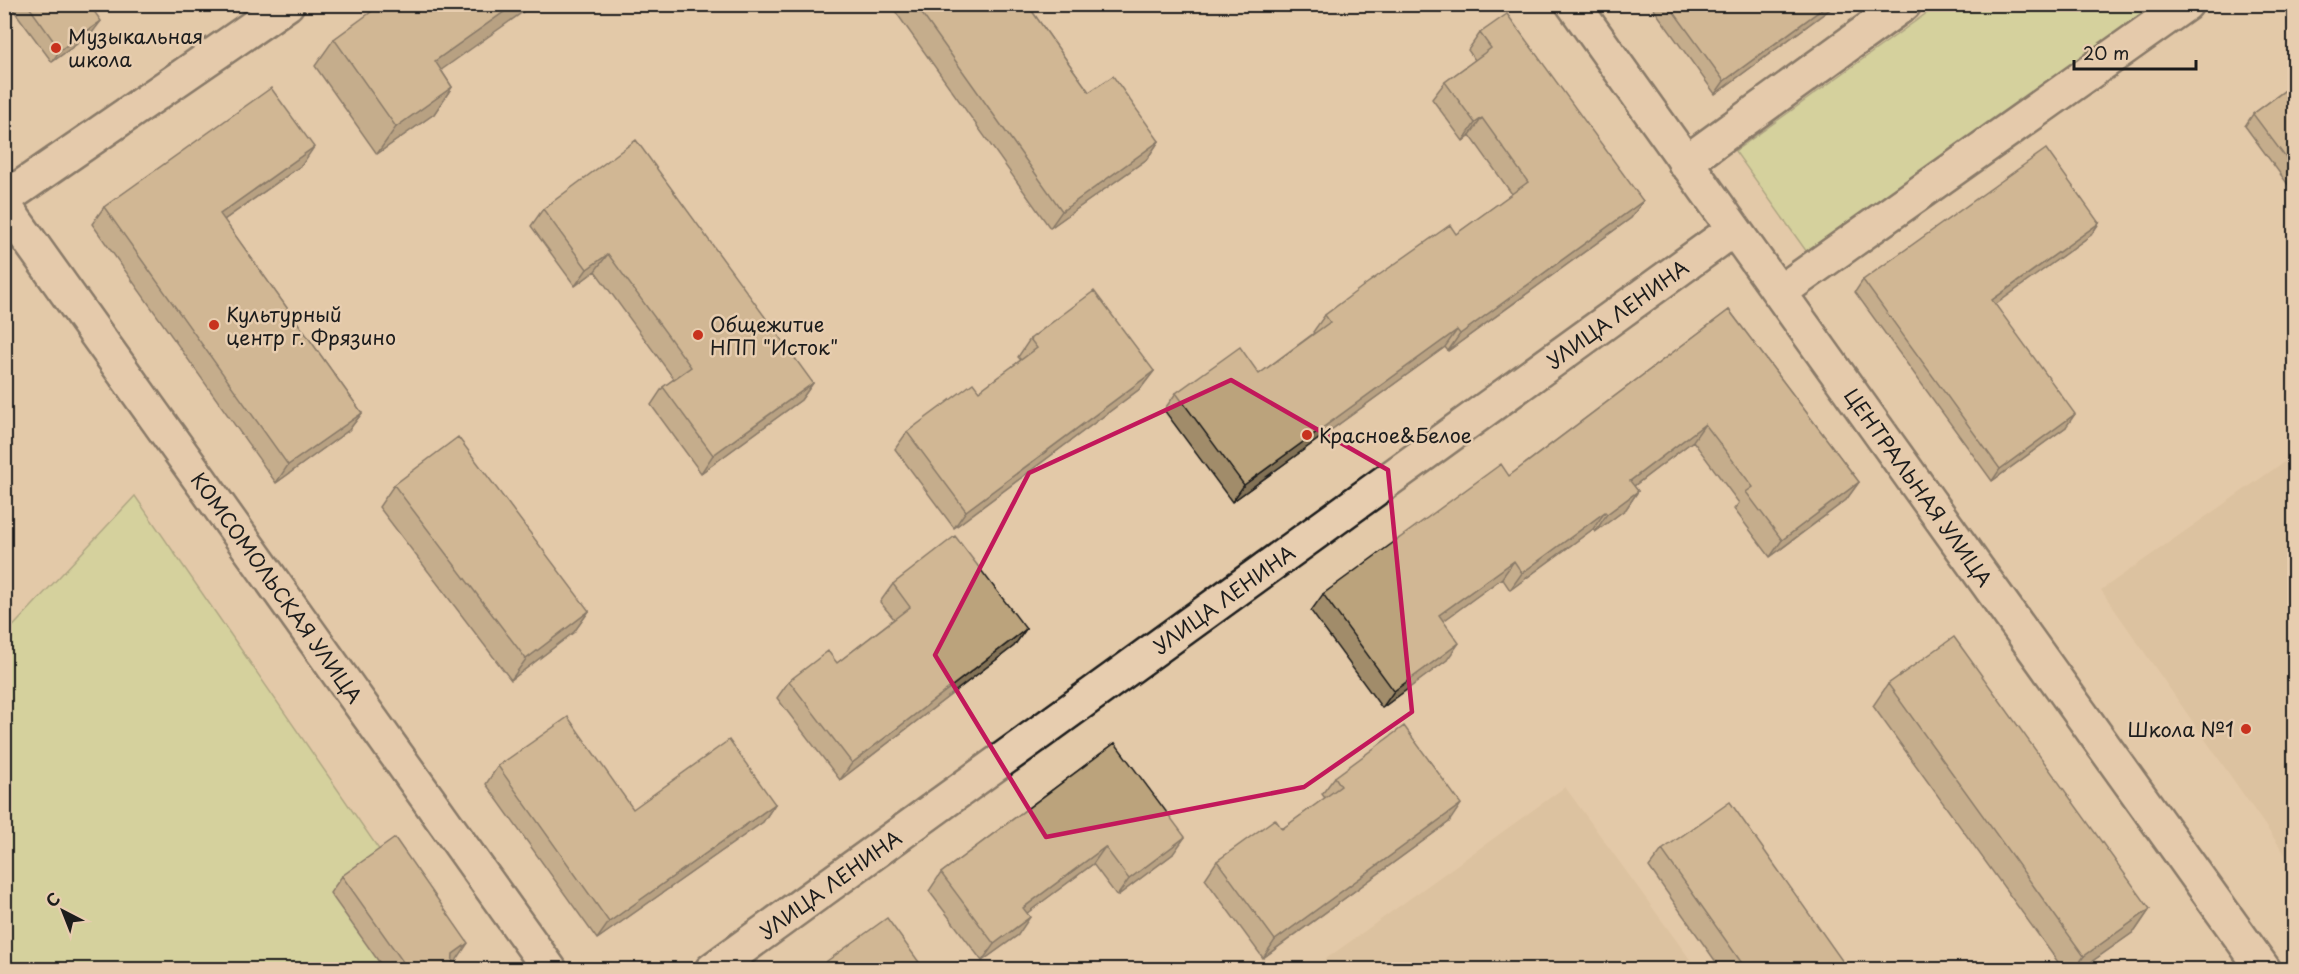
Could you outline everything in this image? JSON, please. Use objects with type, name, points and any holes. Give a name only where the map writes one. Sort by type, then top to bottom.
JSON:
[{"type":"street","points":[[4,199],[287,4]]},
{"type":"street","name":"ЦЕНТРАЛЬНАЯ УЛИЦА","points":[[1573,4],[1733,230],[1780,292],[2256,967]]},
{"type":"street","points":[[1685,163],[1904,4]]},
{"type":"street","points":[[1780,292],[2186,4]]},
{"type":"street","name":"КОМСОМОЛЬСКАЯ УЛИЦА","points":[[4,205],[550,969]]},
{"type":"street","name":"УЛИЦА ЛЕНИНА","points":[[712,969],[1733,230]]},
{"type":"highlighted area","points":[[1231,380],[1388,470],[1412,712],[1304,787],[1046,837],[935,655],[1029,473]]},
{"type":"shaded area","name":"Школа №1","points":[[2294,455],[2294,867],[2101,590]]},
{"type":"shaded area","points":[[1565,787],[1697,969],[1312,969]]},
{"type":"green space","points":[[1938,5],[2157,5],[1809,255],[1735,151]]},
{"type":"green space","points":[[135,496],[456,961],[444,970],[5,969],[4,636]]},
{"type":"building","points":[[27,4],[89,4],[101,21],[60,50]]},
{"type":"building","points":[[382,4],[515,4],[435,61],[452,87],[396,127],[334,39]]},
{"type":"building","points":[[915,4],[1027,4],[1089,92],[1113,76],[1159,141],[1062,211]]},
{"type":"building","points":[[1668,4],[1829,4],[1724,81]]},
{"type":"building","points":[[1507,14],[1643,201],[1460,334],[1457,330],[1244,485],[1176,393],[1240,347],[1259,374],[1330,322],[1325,315],[1362,287],[1450,225],[1456,234],[1528,182],[1482,118],[1475,123],[1445,82],[1491,48],[1480,33]]},
{"type":"building","points":[[2295,83],[2295,170],[2253,114]]},
{"type":"building","points":[[271,88],[314,147],[220,214],[362,413],[288,465],[104,207]]},
{"type":"building","name":"Общежитие НПП \"Исток\"","points":[[636,140],[813,383],[713,455],[663,387],[691,367],[608,254],[587,269],[543,209]]},
{"type":"building","points":[[2046,149],[2099,223],[1992,300],[2075,414],[2000,469],[1863,280]]},
{"type":"building","points":[[1094,291],[1154,371],[966,511],[907,432],[973,383],[979,391],[1037,348],[1030,339]]},
{"type":"building","points":[[1729,310],[1859,482],[1782,540],[1746,492],[1753,487],[1705,424],[1630,481],[1638,491],[1607,514],[1605,512],[1522,573],[1514,561],[1439,615],[1459,643],[1394,691],[1323,594],[1501,464],[1509,476]]},
{"type":"building","points":[[458,437],[589,611],[526,659],[394,485]]},
{"type":"building","points":[[955,536],[1026,629],[852,763],[789,681],[828,651],[837,663],[910,607],[893,584]]},
{"type":"building","points":[[1954,637],[2150,909],[2084,956],[1888,684]]},
{"type":"building","points":[[568,717],[633,809],[729,740],[775,804],[609,922],[498,766]]},
{"type":"building","points":[[1404,726],[1461,804],[1275,940],[1217,861],[1275,819],[1282,829],[1341,786],[1335,777]]},
{"type":"building","points":[[1115,743],[1185,837],[1129,879],[1105,847],[1023,908],[1030,917],[994,944],[941,873]]},
{"type":"building","points":[[1730,802],[1848,969],[1746,969],[1662,850]]},
{"type":"building","points":[[395,838],[468,943],[453,954],[452,969],[408,969],[342,876]]},
{"type":"building","points":[[887,918],[924,969],[816,969]]},
{"type":"place","name":"Музыкальная школа","points":[[56,48]]},
{"type":"place","name":"Культурный центр г. Фрязино","points":[[214,325]]},
{"type":"place","name":"Общежитие НПП \"Исток\"","points":[[698,335]]},
{"type":"place","name":"Красное&Белое","points":[[1307,435]]},
{"type":"place","name":"Школа №1","points":[[2246,729]]}]
